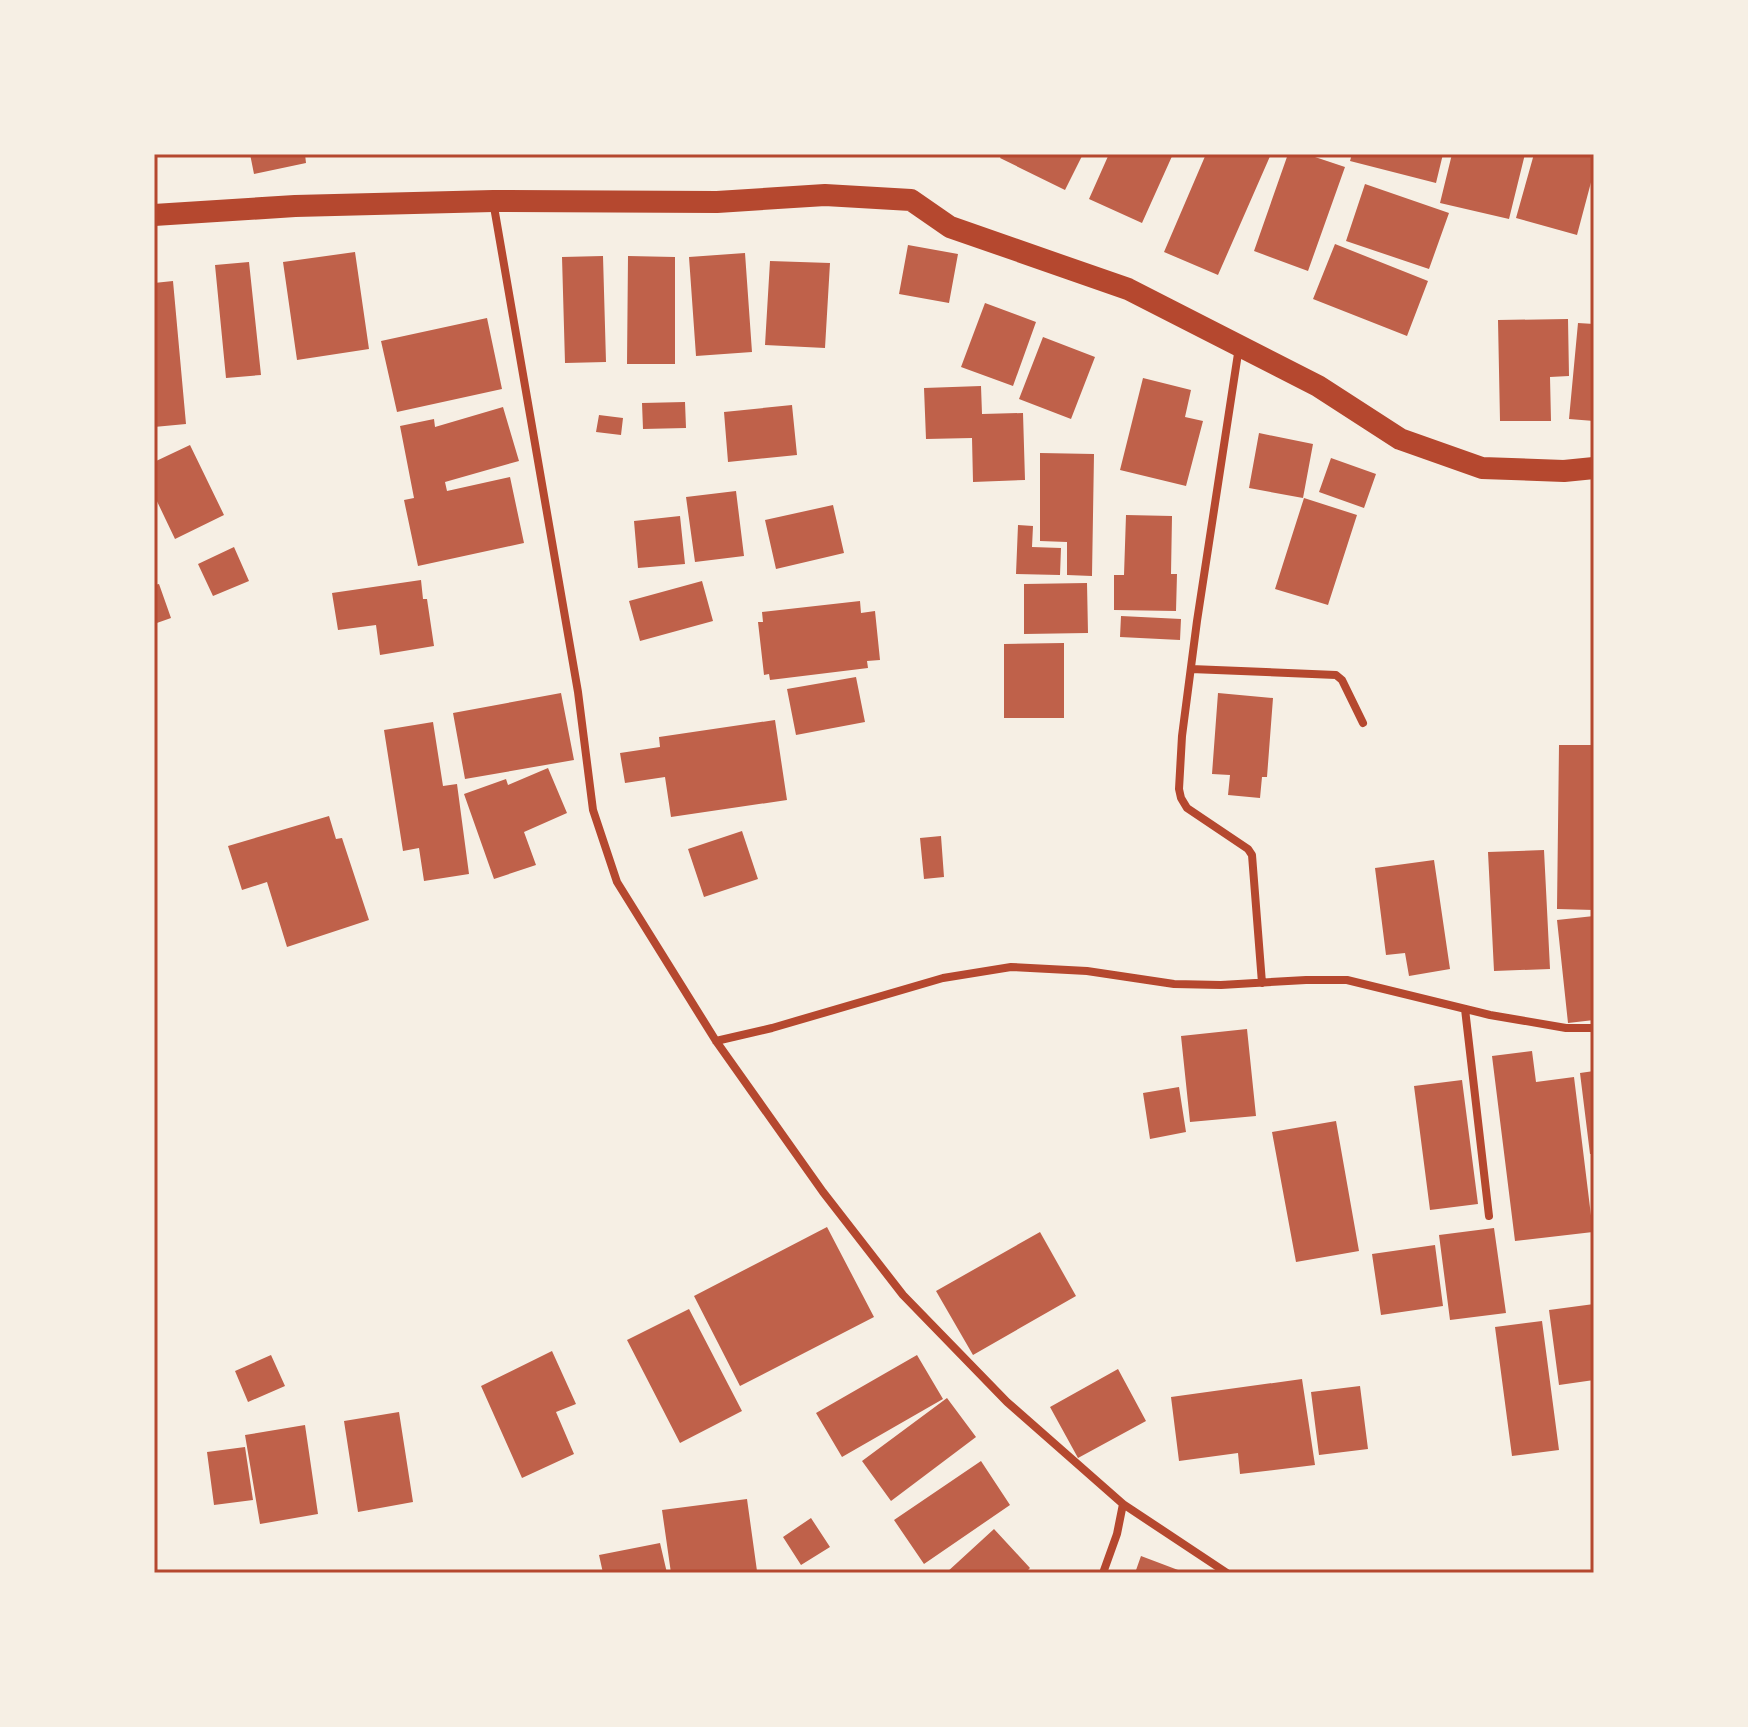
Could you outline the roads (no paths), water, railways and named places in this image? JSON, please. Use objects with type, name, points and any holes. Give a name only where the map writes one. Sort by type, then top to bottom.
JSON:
[{"type":"highway","points":[[154,215],[295,206],[493,201],[717,202],[825,195],[911,200],[950,227],[1128,289],[1318,386],[1400,439],[1482,468],[1564,471],[1594,468]]},
{"type":"street","points":[[493,201],[578,692],[593,810],[617,882],[716,1041],[823,1192],[903,1295],[1007,1402],[1123,1504],[1227,1573]]},
{"type":"street","points":[[1239,346],[1182,736],[1179,794],[1187,808],[1248,849],[1252,855],[1262,983]]},
{"type":"street","points":[[1191,669],[1336,675],[1342,680],[1363,723]]},
{"type":"street","points":[[716,1041],[772,1028],[943,978],[1011,967],[1087,971],[1174,984],[1347,980],[1465,1009],[1566,1028],[1594,1028]]},
{"type":"street","points":[[1465,1009],[1489,1216]]},
{"type":"street","points":[[1103,1573],[1117,1534],[1123,1504]]}]
